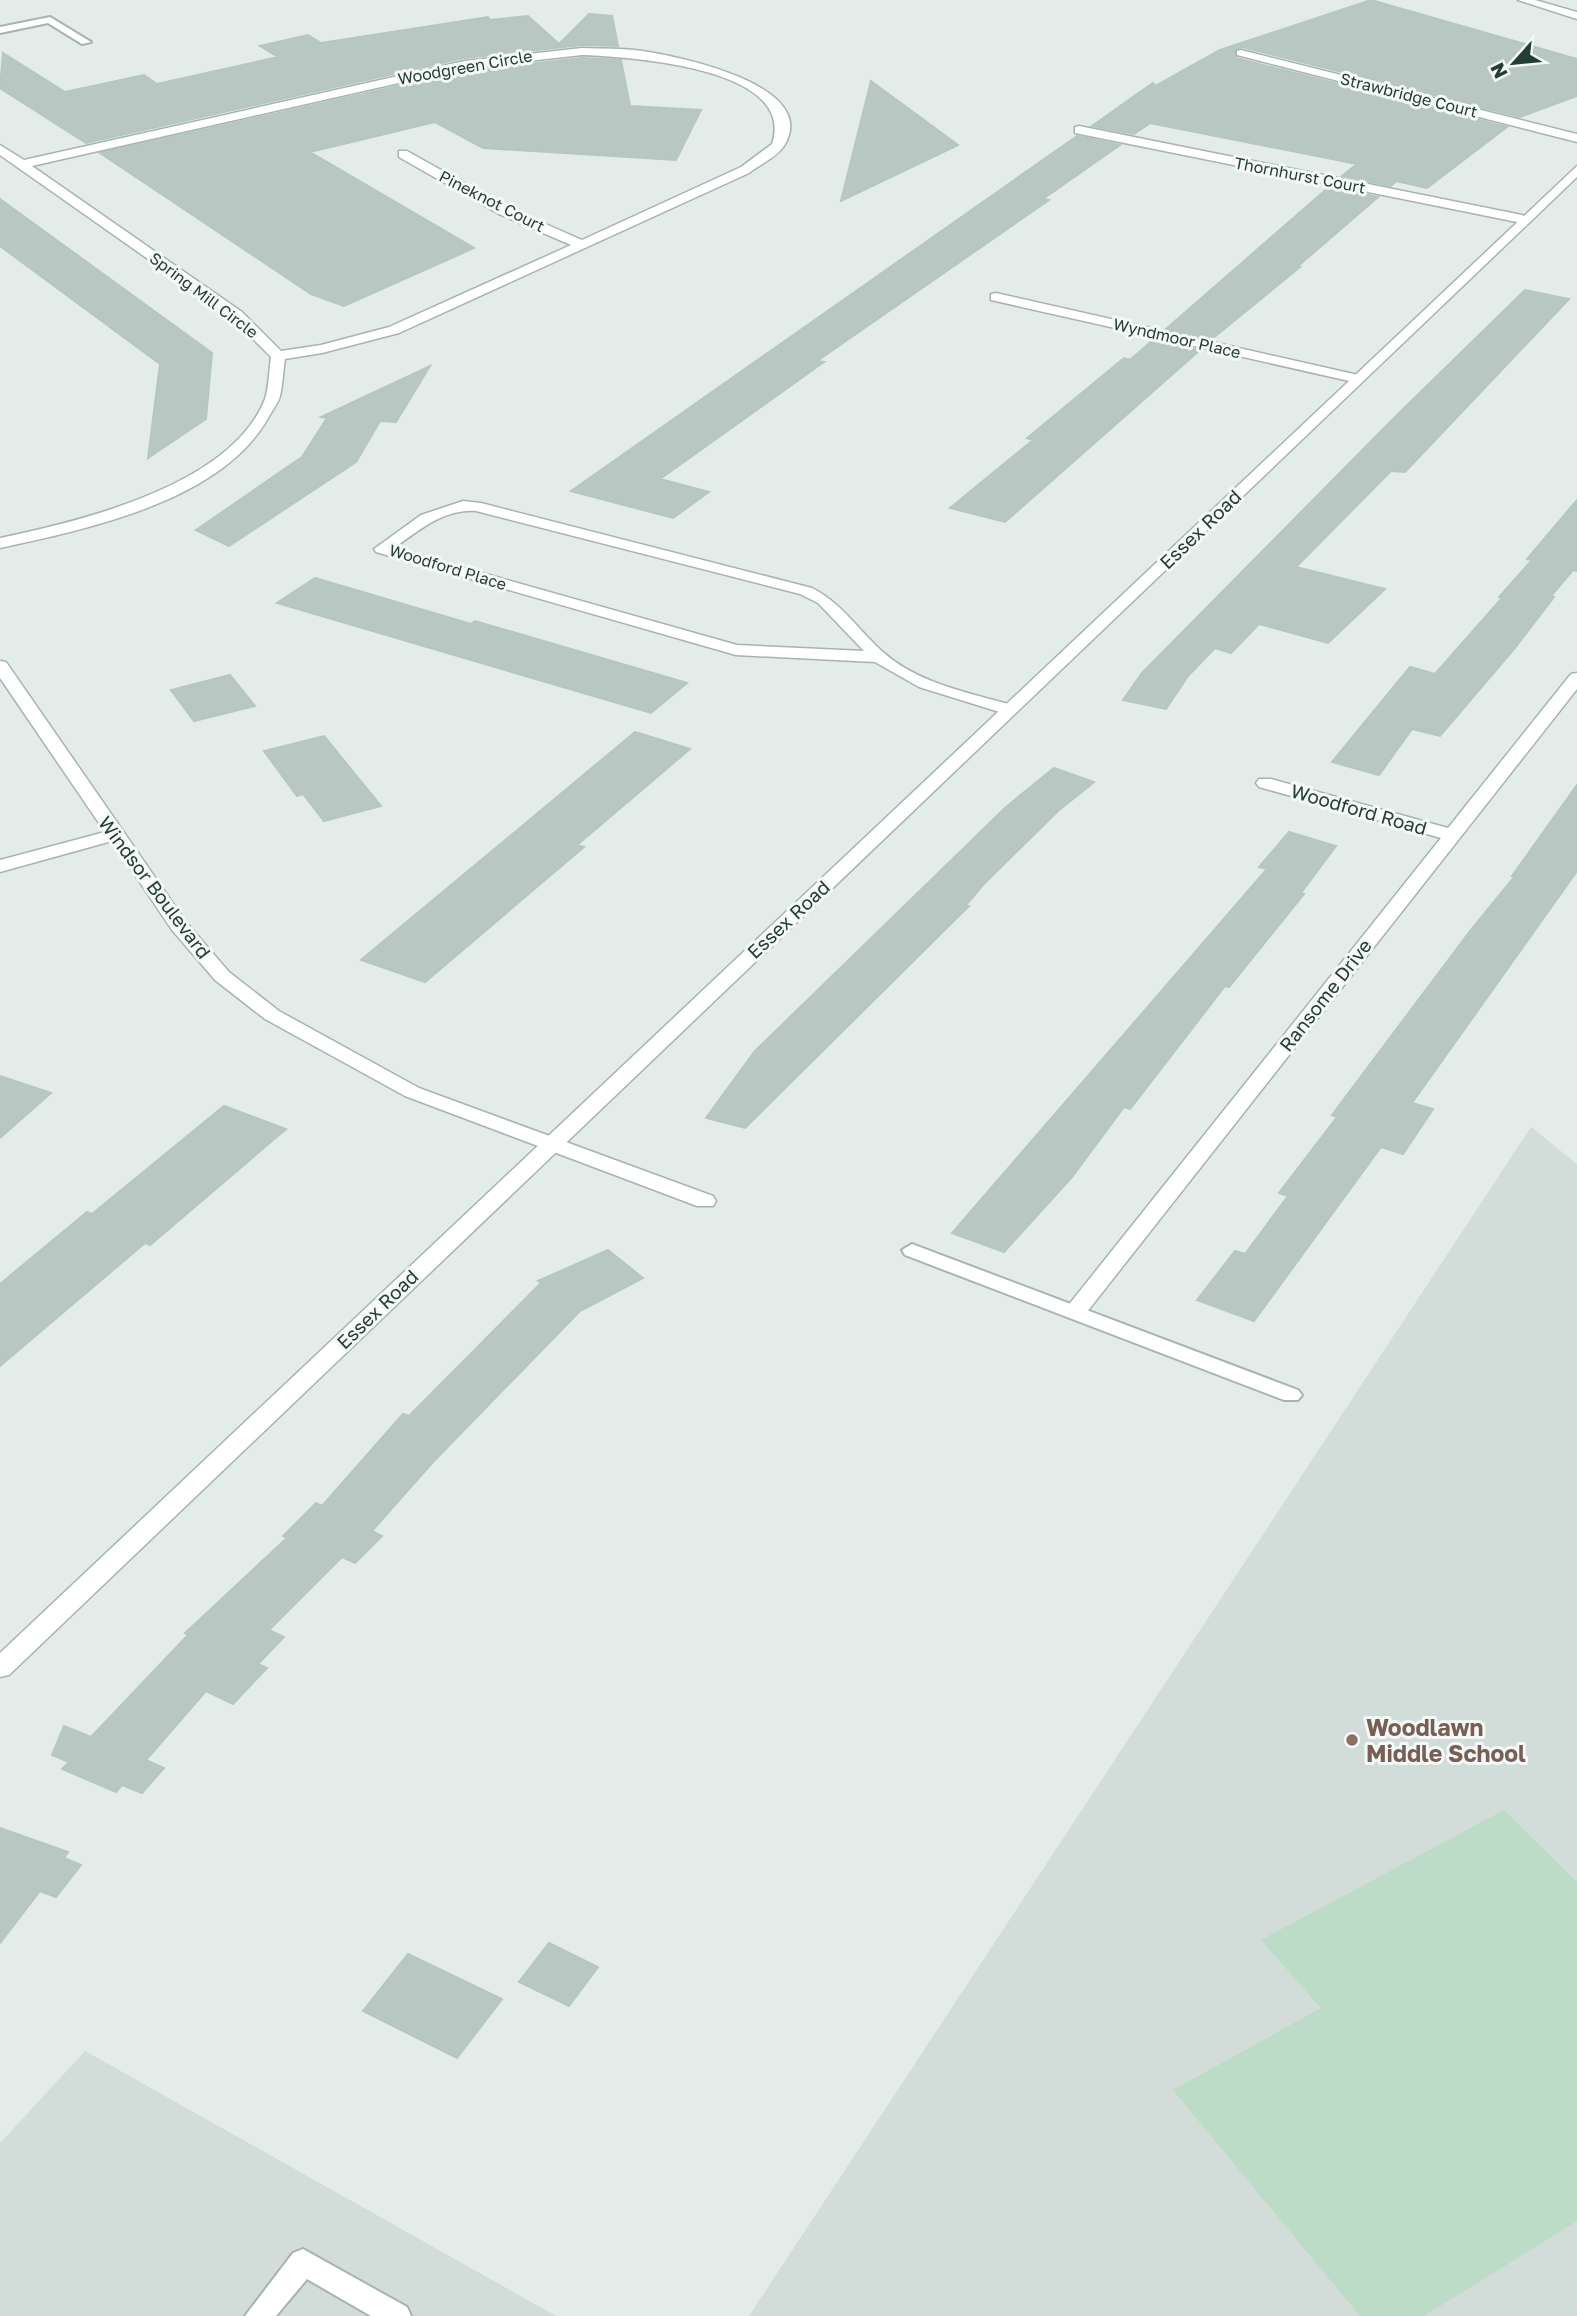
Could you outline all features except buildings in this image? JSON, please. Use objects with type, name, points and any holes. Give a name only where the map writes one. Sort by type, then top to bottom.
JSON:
[{"type":"street","points":[[1523,0],[1577,16]]},
{"type":"street","name":"Woodgreen Circle","points":[[23,164],[435,70],[512,56],[596,53],[673,61],[739,80],[762,92],[778,105],[784,120],[783,134],[778,146],[764,159],[583,245],[394,330],[322,349],[278,356]]},
{"type":"street","name":"Strawbridge Court","points":[[1241,53],[1577,138]]},
{"type":"street","name":"Thornhurst Court","points":[[1079,130],[1522,219]]},
{"type":"street","name":"Spring Mill Circle","points":[[0,149],[237,316],[278,356]]},
{"type":"street","name":"Pineknot Court","points":[[403,153],[504,211],[583,245]]},
{"type":"street","name":"Essex Road","points":[[2,1664],[1358,379],[1522,219],[1577,170]]},
{"type":"street","name":"Wyndmoor Place","points":[[996,297],[1358,379]]},
{"type":"street","points":[[0,543],[96,520],[145,503],[193,480],[228,455],[257,428],[272,404],[279,379],[278,356]]},
{"type":"street","name":"Woodford Place","points":[[879,657],[766,653],[724,647],[382,549],[444,509],[465,504],[476,506],[806,591],[824,600],[879,657],[897,671],[924,684],[1009,710]]},
{"type":"street","name":"Windsor Boulevard","points":[[0,666],[179,926],[222,976],[272,1015],[412,1092],[705,1201]]},
{"type":"street","name":"Ransome Drive","points":[[1074,1312],[1577,678]]},
{"type":"street","name":"Woodford Road","points":[[1265,783],[1452,835]]},
{"type":"street","points":[[0,866],[114,835]]},
{"type":"lane","points":[[0,30],[50,20],[86,42]]},
{"type":"lane","points":[[912,1250],[1292,1395]]},
{"type":"lane","points":[[259,2316],[303,2262],[397,2316]]},
{"type":"shaded area","name":"Woodlawn Middle School","points":[[1531,1127],[1577,1164],[1577,2316],[749,2316]]},
{"type":"shaded area","points":[[85,2051],[556,2316],[0,2316],[0,2143]]},
{"type":"green space","points":[[1504,1810],[1577,1882],[1577,2221],[1424,2316],[1360,2316],[1173,2090],[1321,2008],[1261,1940]]},
{"type":"place","name":"Woodlawn Middle School","points":[[1352,1740]]}]
